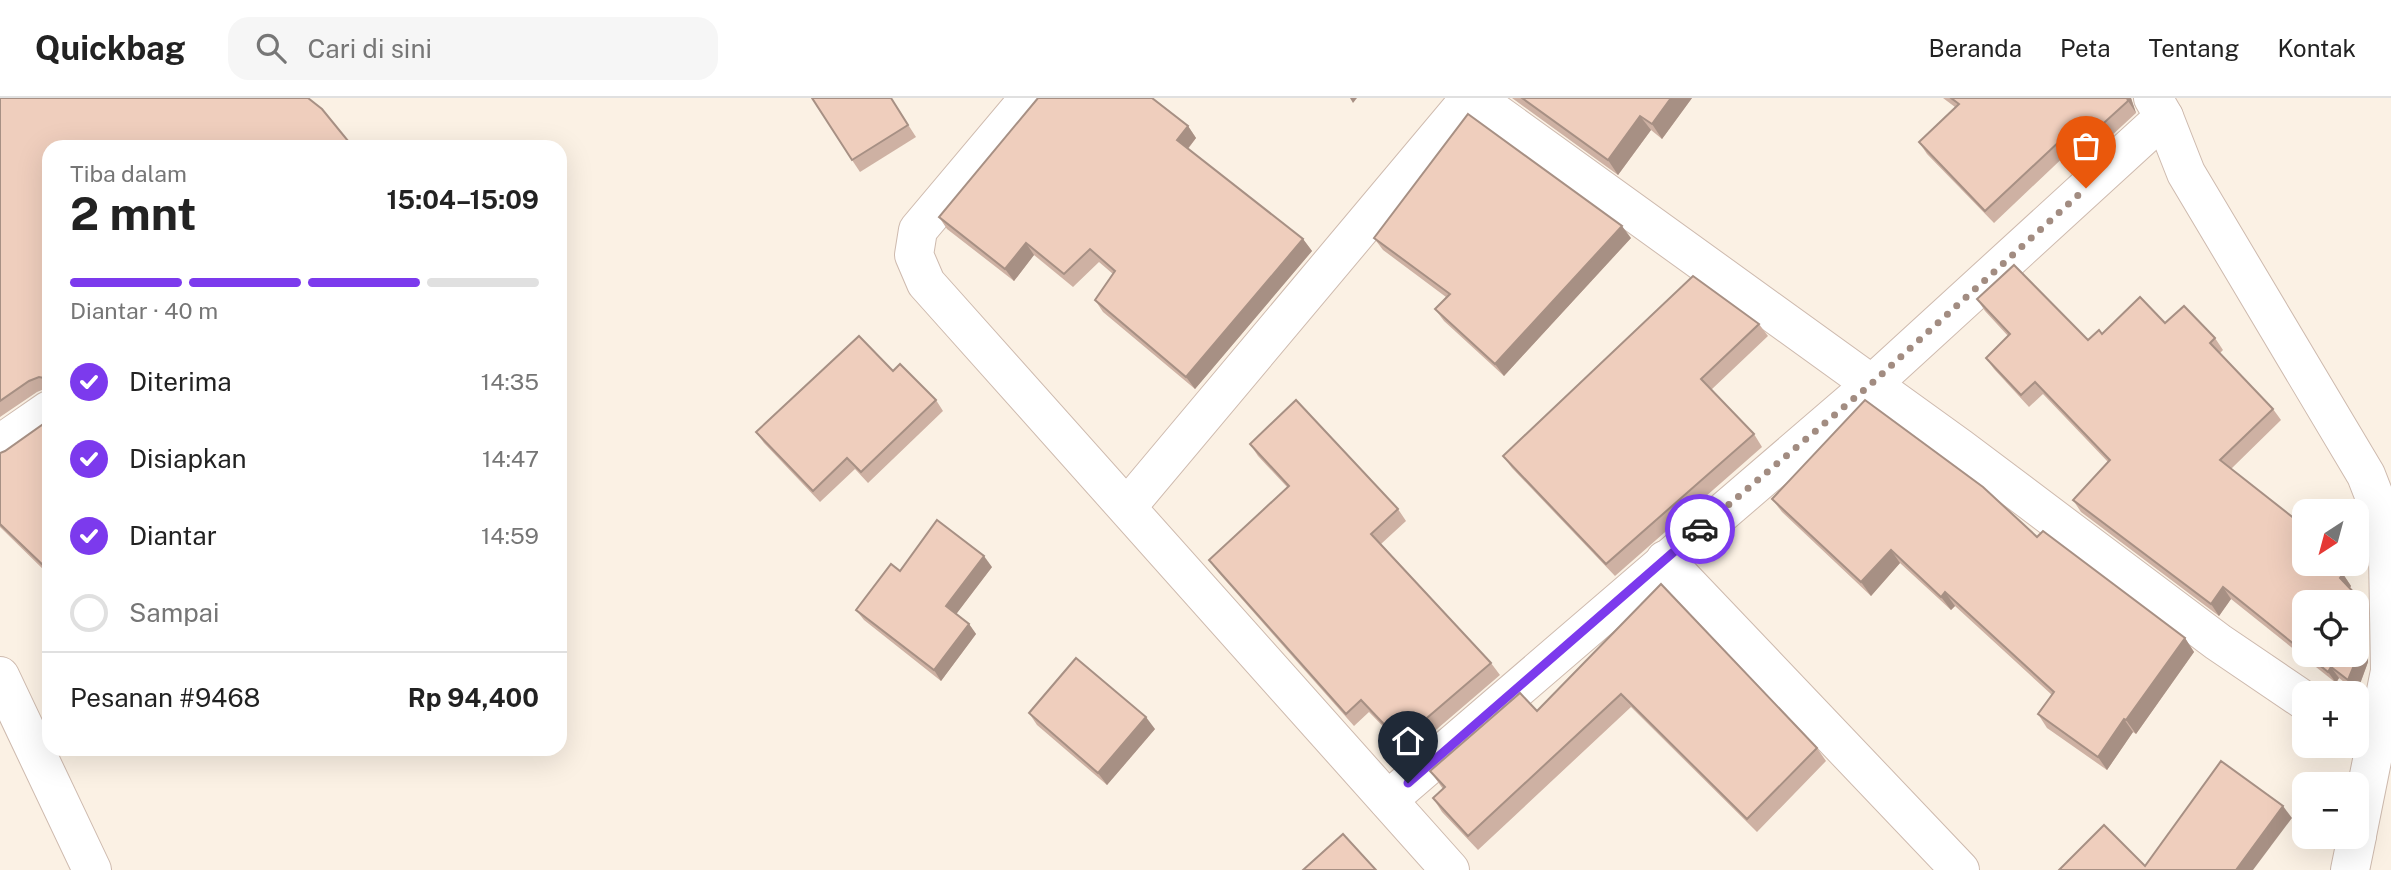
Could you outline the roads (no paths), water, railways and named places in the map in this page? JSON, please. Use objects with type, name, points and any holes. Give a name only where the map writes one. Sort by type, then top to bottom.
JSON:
[{"type":"street","points":[[1029,98],[918,230],[914,255],[926,283],[1450,870]]},
{"type":"street","points":[[1127,507],[1472,98],[1960,448],[2218,642],[2292,692]]},
{"type":"street","points":[[1388,800],[1871,384],[2158,107],[2186,173],[2366,475],[2380,511],[2388,554],[2390,671],[2369,734]]},
{"type":"street","points":[[0,444],[42,416]]},
{"type":"street","points":[[1665,559],[1960,870]]},
{"type":"street","points":[[0,676],[92,870]]},
{"type":"street","points":[[2350,870],[2354,849]]}]
